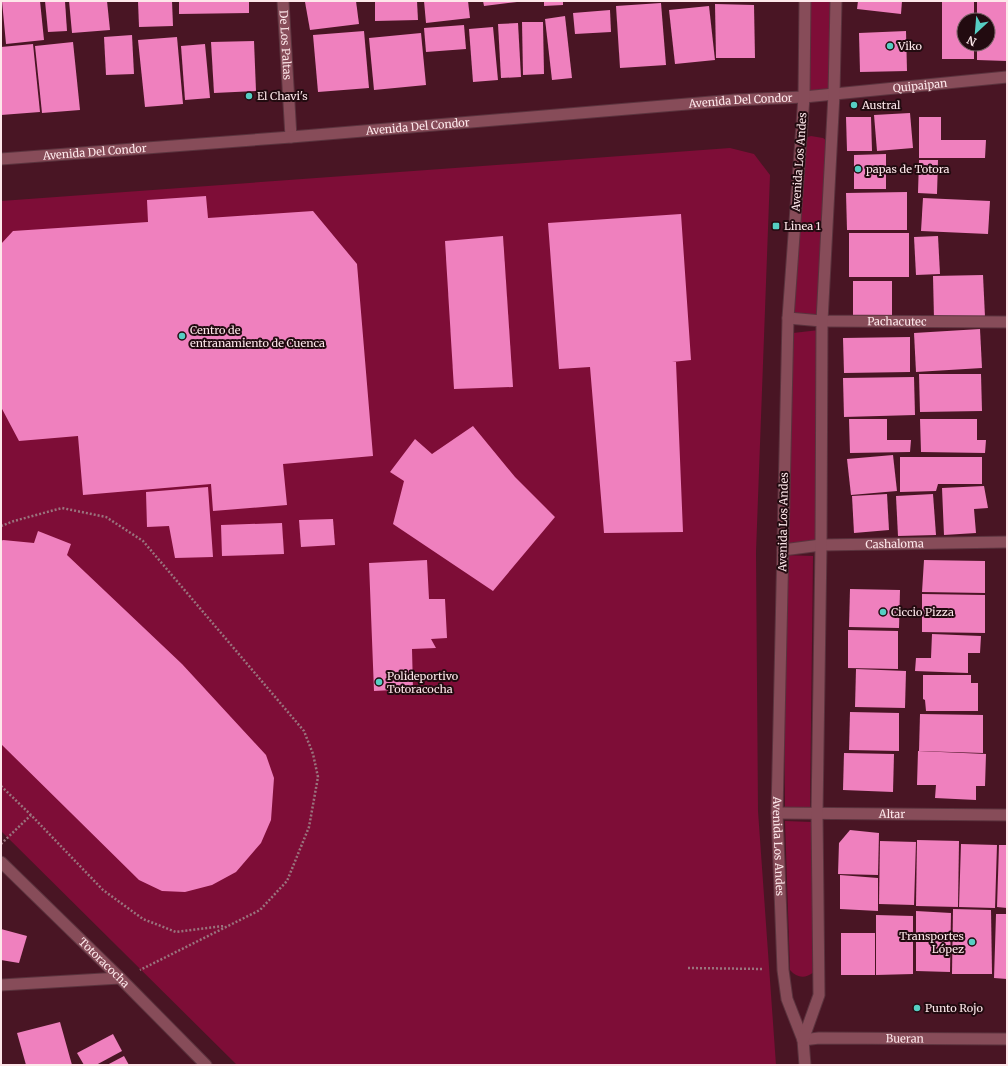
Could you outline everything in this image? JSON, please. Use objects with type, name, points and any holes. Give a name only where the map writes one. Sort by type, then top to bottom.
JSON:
[{"type":"street","name":"De Los Paltas","points":[[283,1],[291,137]]},
{"type":"street","name":"Avenida Los Andes","points":[[804,1],[804,97],[788,318],[777,812],[783,970],[787,999],[802,1040],[805,1065]]},
{"type":"street","name":"Avenida Los Andes","points":[[802,1040],[819,995],[817,814],[821,545],[822,321],[834,94],[836,1]]},
{"type":"street","name":"Quipaipan","points":[[834,94],[1007,77]]},
{"type":"street","name":"Avenida Del Condor","points":[[1,159],[291,137],[735,100],[834,94]]},
{"type":"street","name":"Pachacutec","points":[[788,318],[822,321],[1007,322]]},
{"type":"street","name":"Cashaloma","points":[[783,550],[821,545],[1007,542]]},
{"type":"street","name":"Altar","points":[[777,812],[817,814],[1007,815]]},
{"type":"street","name":"Totoracocha","points":[[1,862],[120,978],[206,1065]]},
{"type":"street","points":[[1,985],[120,978]]},
{"type":"street","name":"Bueran","points":[[802,1040],[819,1038],[1007,1039]]},
{"type":"path","points":[[1,526],[62,508],[106,517],[143,541],[304,731],[313,754],[318,777],[309,827],[287,880],[260,910],[155,963],[120,978]]},
{"type":"path","points":[[1,786],[103,890],[143,919],[176,932],[226,926]]},
{"type":"path","points":[[1,844],[31,815]]},
{"type":"path","points":[[688,968],[783,970]]},
{"type":"shaded area","points":[[805,1],[836,1],[834,94],[804,97]]},
{"type":"shaded area","points":[[811,136],[823,138],[828,142],[822,321],[788,318],[805,138]]},
{"type":"shaded area","name":"Polideportivo Totoracocha","points":[[730,148],[754,154],[770,175],[756,552],[758,811],[776,1065],[237,1065],[1,831],[1,201]]},
{"type":"shaded area","points":[[819,330],[815,547],[783,545],[793,333]]},
{"type":"shaded area","points":[[783,555],[813,556],[810,809],[785,807]]},
{"type":"shaded area","points":[[785,821],[811,822],[814,972],[804,977],[795,975],[790,970]]},
{"type":"building","points":[[2,1],[40,1],[44,40],[6,44]]},
{"type":"building","points":[[45,1],[65,1],[67,31],[48,32]]},
{"type":"building","points":[[69,1],[107,1],[110,30],[72,33]]},
{"type":"building","points":[[138,1],[172,1],[173,26],[139,27]]},
{"type":"building","points":[[179,1],[249,1],[249,13],[179,14]]},
{"type":"building","points":[[356,1],[359,24],[310,30],[305,2]]},
{"type":"building","points":[[417,1],[418,20],[375,21],[375,2]]},
{"type":"building","points":[[424,1],[468,1],[470,18],[426,23]]},
{"type":"building","points":[[483,1],[517,1],[517,2],[484,6]]},
{"type":"building","points":[[544,1],[563,1],[563,5],[544,6]]},
{"type":"building","points":[[858,1],[902,1],[901,14],[857,9]]},
{"type":"building","points":[[942,1],[974,1],[974,12],[956,12],[956,52],[974,52],[974,59],[942,59]]},
{"type":"building","points":[[977,1],[1007,1],[1007,61],[977,60],[977,52],[996,52],[996,12],[977,12]]},
{"type":"building","points":[[661,3],[666,65],[620,68],[616,6]]},
{"type":"building","points":[[715,4],[754,5],[755,58],[716,58]]},
{"type":"building","points":[[709,6],[715,60],[675,64],[669,10]]},
{"type":"building","points":[[610,10],[611,32],[575,34],[573,13]]},
{"type":"building","points":[[565,16],[572,78],[552,80],[545,19]]},
{"type":"building","points":[[522,22],[543,22],[544,74],[523,75]]},
{"type":"building","points":[[518,23],[521,77],[501,78],[498,24]]},
{"type":"building","points":[[464,25],[466,49],[426,52],[424,28]]},
{"type":"building","points":[[493,27],[498,80],[473,82],[469,29]]},
{"type":"building","points":[[364,31],[369,88],[318,92],[313,35]]},
{"type":"building","points":[[906,31],[907,71],[860,72],[859,33]]},
{"type":"building","points":[[421,33],[426,85],[374,90],[369,38]]},
{"type":"building","points":[[132,35],[134,74],[106,75],[104,37]]},
{"type":"building","points":[[177,37],[183,104],[145,107],[138,40]]},
{"type":"building","points":[[254,41],[256,91],[214,93],[211,42]]},
{"type":"building","points":[[73,42],[80,110],[42,113],[35,46]]},
{"type":"building","points":[[33,44],[40,112],[1,115],[1,47]]},
{"type":"building","points":[[205,44],[210,98],[185,100],[181,46]]},
{"type":"building","points":[[910,113],[913,148],[877,151],[874,115]]},
{"type":"building","points":[[846,117],[871,117],[872,151],[847,151]]},
{"type":"building","points":[[919,117],[941,117],[941,140],[986,140],[985,158],[919,158]]},
{"type":"building","points":[[886,154],[886,189],[854,189],[854,155]]},
{"type":"building","points":[[919,160],[938,160],[937,194],[918,193]]},
{"type":"building","points":[[907,192],[907,230],[847,230],[846,193]]},
{"type":"building","name":"Centro de entranamiento de Cuenca","points":[[206,196],[208,218],[313,211],[357,264],[373,456],[283,464],[287,505],[213,511],[211,484],[83,495],[78,436],[19,441],[1,407],[1,244],[13,231],[148,222],[147,200]]},
{"type":"building","points":[[923,198],[990,201],[988,234],[921,231]]},
{"type":"building","points":[[681,214],[691,360],[672,362],[676,362],[683,532],[604,533],[590,367],[559,369],[548,223]]},
{"type":"building","points":[[849,233],[909,233],[909,277],[849,277]]},
{"type":"building","points":[[503,236],[513,387],[454,389],[445,241]]},
{"type":"building","points":[[938,236],[940,274],[916,275],[914,237]]},
{"type":"building","points":[[983,275],[985,317],[934,319],[933,276]]},
{"type":"building","points":[[853,281],[892,281],[892,318],[853,318]]},
{"type":"building","points":[[980,329],[982,368],[916,372],[914,333]]},
{"type":"building","points":[[910,337],[910,372],[844,373],[843,338]]},
{"type":"building","points":[[919,374],[981,374],[982,411],[920,412]]},
{"type":"building","points":[[914,377],[915,415],[844,417],[843,378]]},
{"type":"building","points":[[849,419],[887,419],[887,440],[911,440],[910,452],[850,453]]},
{"type":"building","points":[[920,419],[977,419],[977,440],[986,440],[985,453],[921,452]]},
{"type":"building","points":[[473,426],[515,477],[555,517],[493,591],[393,524],[404,481],[390,472],[415,439],[432,454]]},
{"type":"building","points":[[893,455],[897,491],[851,495],[847,459]]},
{"type":"building","points":[[900,457],[982,457],[982,484],[938,484],[936,491],[900,492]]},
{"type":"building","points":[[984,486],[988,508],[974,509],[976,533],[944,535],[942,488]]},
{"type":"building","points":[[208,487],[213,557],[175,558],[169,526],[147,527],[146,492]]},
{"type":"building","points":[[887,494],[889,530],[854,533],[852,496]]},
{"type":"building","points":[[933,494],[936,535],[898,536],[896,496]]},
{"type":"building","points":[[333,519],[335,545],[301,547],[299,520]]},
{"type":"building","points":[[282,523],[284,554],[222,556],[221,525]]},
{"type":"building","points":[[38,531],[71,544],[67,555],[182,664],[266,755],[274,778],[271,820],[261,843],[236,872],[212,885],[185,892],[162,891],[139,880],[1,744],[1,541],[34,543]]},
{"type":"building","points":[[427,560],[429,599],[445,599],[447,638],[431,639],[436,648],[412,649],[413,689],[374,691],[369,563]]},
{"type":"building","points":[[924,560],[985,561],[985,593],[922,592]]},
{"type":"building","points":[[850,589],[900,590],[899,628],[849,627]]},
{"type":"building","points":[[922,594],[985,595],[985,633],[922,632]]},
{"type":"building","points":[[848,630],[898,631],[898,669],[848,668]]},
{"type":"building","points":[[932,634],[981,636],[980,653],[968,653],[968,673],[915,671],[916,658],[931,658]]},
{"type":"building","points":[[856,669],[906,671],[905,708],[855,707]]},
{"type":"building","points":[[923,675],[971,675],[971,683],[978,683],[978,711],[926,711],[925,700],[923,699]]},
{"type":"building","points":[[850,712],[899,713],[899,751],[849,750]]},
{"type":"building","points":[[920,714],[983,715],[983,753],[919,751]]},
{"type":"building","points":[[918,751],[986,754],[985,786],[976,786],[976,800],[935,798],[936,785],[917,785]]},
{"type":"building","points":[[844,753],[894,754],[893,792],[843,790]]},
{"type":"building","points":[[850,830],[879,833],[878,875],[838,874],[839,843]]},
{"type":"building","points":[[917,840],[959,841],[958,907],[916,906]]},
{"type":"building","points":[[880,841],[916,842],[914,905],[879,904]]},
{"type":"building","points":[[961,844],[997,845],[995,908],[959,907]]},
{"type":"building","points":[[999,845],[1007,845],[1007,908],[997,907]]},
{"type":"building","points":[[840,875],[878,878],[878,911],[840,909]]},
{"type":"building","name":"Transportes López","points":[[953,909],[991,910],[992,974],[952,974]]},
{"type":"building","points":[[916,911],[951,913],[950,972],[916,971]]},
{"type":"building","points":[[996,914],[1007,914],[1007,979],[994,978]]},
{"type":"building","points":[[876,915],[913,916],[913,974],[876,975]]},
{"type":"building","points":[[1,929],[27,936],[19,963],[1,960]]},
{"type":"building","points":[[841,933],[875,933],[875,975],[841,975]]},
{"type":"building","points":[[60,1022],[72,1065],[26,1065],[17,1033]]},
{"type":"building","points":[[113,1034],[122,1051],[96,1065],[84,1065],[77,1053]]},
{"type":"building","points":[[124,1056],[129,1065],[107,1065]]},
{"type":"place","name":"Viko","points":[[890,46]]},
{"type":"place","name":"El Chavi's","points":[[249,96]]},
{"type":"place","name":"Austral","points":[[854,105]]},
{"type":"place","name":"papas de Totora","points":[[858,169]]},
{"type":"place","name":"Linea 1","points":[[776,226]]},
{"type":"place","name":"Centro de entranamiento de Cuenca","points":[[182,336]]},
{"type":"place","name":"Ciccio Pizza","points":[[883,612]]},
{"type":"place","name":"Polideportivo Totoracocha","points":[[379,682]]},
{"type":"place","name":"Transportes López","points":[[972,942]]},
{"type":"place","name":"Punto Rojo","points":[[917,1008]]}]
